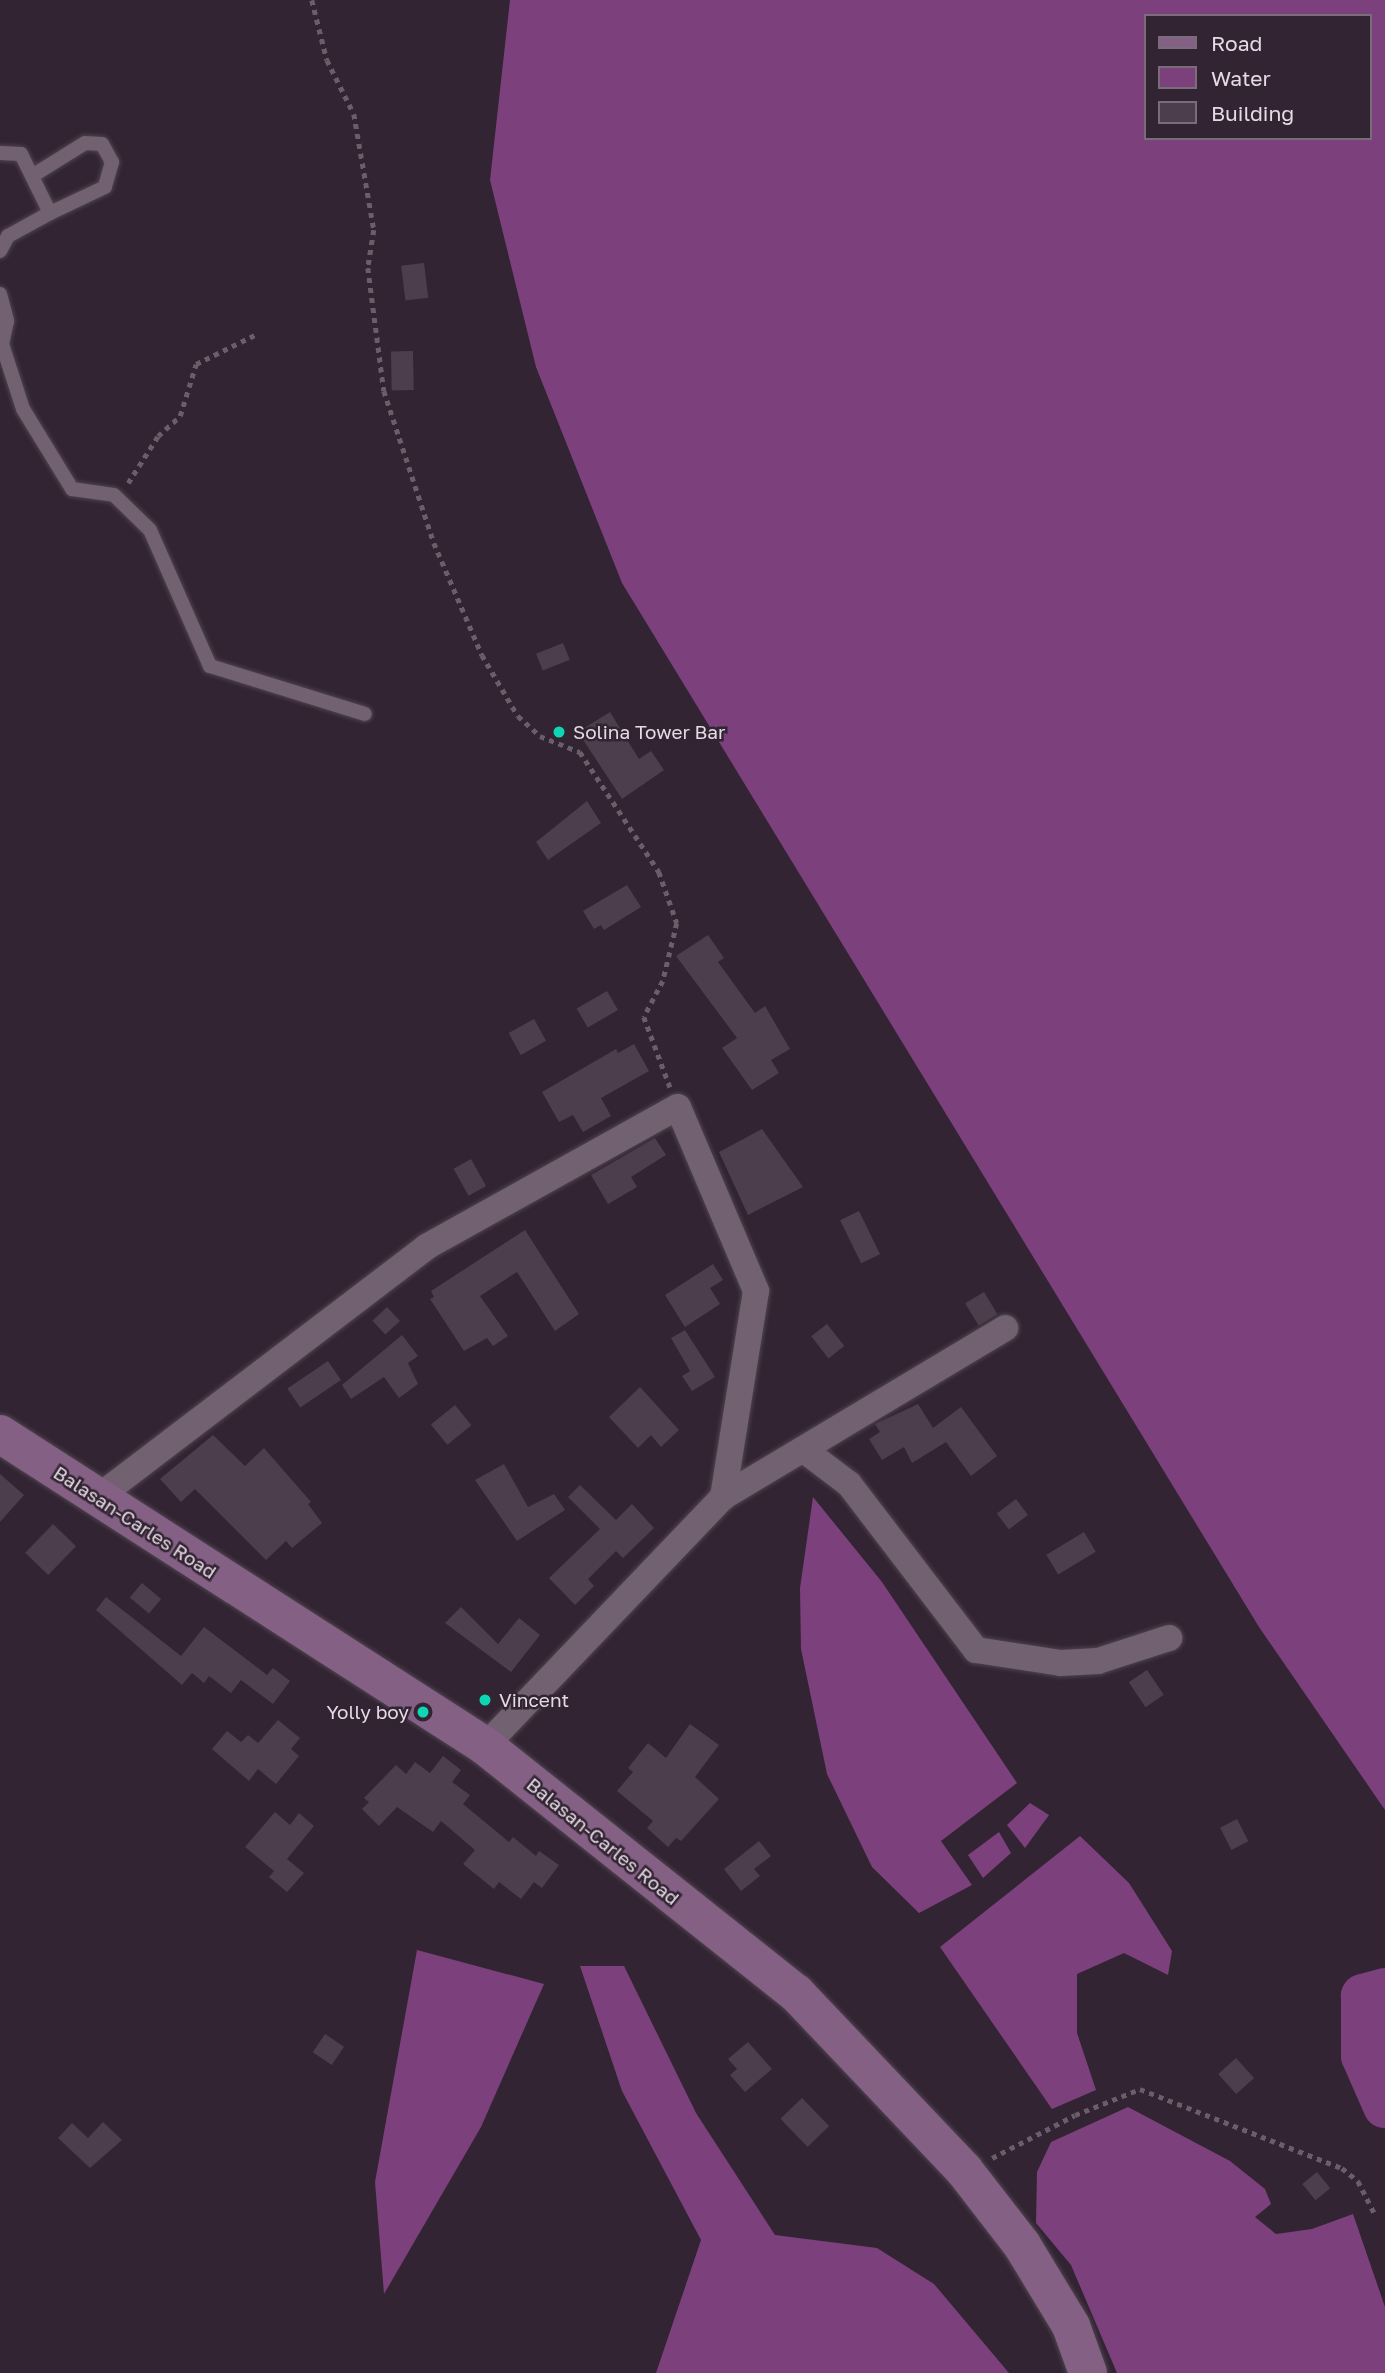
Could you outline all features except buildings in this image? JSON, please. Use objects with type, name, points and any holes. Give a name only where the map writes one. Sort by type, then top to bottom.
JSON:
[{"type":"main road","name":"Balasan-Carles Road","points":[[0,1434],[485,1746],[796,1993],[964,2170],[1023,2245],[1071,2326],[1088,2373]]},
{"type":"street","points":[[97,1498],[426,1247],[678,1107],[756,1290],[723,1497]]},
{"type":"street","points":[[485,1746],[723,1497],[1005,1328]]},
{"type":"street","points":[[804,1450],[849,1483],[976,1650],[1061,1663],[1098,1661],[1170,1638]]},
{"type":"lane","points":[[0,251],[8,236],[105,187],[111,162],[102,144],[85,143],[32,176]]},
{"type":"lane","points":[[0,153],[21,154],[50,213]]},
{"type":"lane","points":[[0,294],[7,321],[2,344],[23,409],[72,489],[114,495],[150,530],[209,666],[365,714]]},
{"type":"path","points":[[312,0],[327,60],[354,114],[374,230],[368,268],[384,391],[434,543],[482,655],[518,716],[540,736],[580,751],[659,872],[677,923],[663,981],[644,1017],[678,1107]]},
{"type":"path","points":[[114,495],[130,481],[158,436],[180,416],[196,364],[255,335]]},
{"type":"path","points":[[964,2170],[1075,2115],[1140,2089],[1342,2168],[1358,2181],[1374,2213]]},
{"type":"water","points":[[510,0],[1385,0],[1385,1810],[1259,1627],[622,583],[536,367],[490,180]]},
{"type":"water","points":[[813,1497],[882,1582],[1017,1783],[941,1841],[972,1885],[919,1913],[872,1867],[827,1774],[801,1649],[800,1588]]},
{"type":"water","points":[[1030,1803],[1049,1815],[1025,1848],[1007,1825]]},
{"type":"water","points":[[999,1832],[1011,1853],[983,1878],[968,1855]]},
{"type":"water","points":[[1080,1836],[1129,1883],[1172,1951],[1168,1975],[1124,1953],[1077,1974],[1077,2033],[1096,2090],[1052,2109],[940,1947]]},
{"type":"water","points":[[417,1950],[544,1984],[481,2127],[384,2294],[375,2182]]},
{"type":"water","points":[[580,1966],[624,1966],[696,2113],[775,2235],[877,2248],[934,2284],[1009,2373],[656,2373],[701,2240],[622,2091]]},
{"type":"water","points":[[1128,2107],[1230,2161],[1265,2189],[1271,2204],[1255,2217],[1276,2234],[1312,2229],[1353,2214],[1385,2307],[1385,2373],[1117,2373],[1071,2265],[1036,2223],[1037,2172],[1051,2142]]},
{"type":"waterway","points":[[1385,1990],[1363,1996],[1363,2056],[1385,2106]]},
{"type":"place","name":"Solina Tower Bar","points":[[559,732]]},
{"type":"place","name":"Vincent","points":[[485,1700]]},
{"type":"place","name":"Yolly boy","points":[[423,1712]]}]
